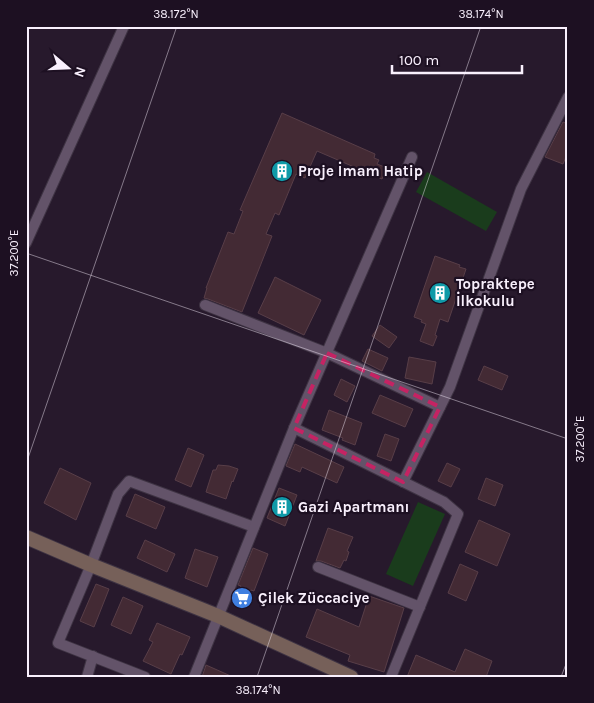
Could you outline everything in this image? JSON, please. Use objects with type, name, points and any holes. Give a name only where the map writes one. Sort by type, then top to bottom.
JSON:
[{"type":"main road","points":[[26,538],[218,616],[351,677]]},
{"type":"street","points":[[27,237],[124,26]]},
{"type":"street","points":[[403,482],[450,386],[520,189],[568,97]]},
{"type":"street","points":[[194,677],[294,428],[412,157]]},
{"type":"street","points":[[204,305],[327,353],[440,407]]},
{"type":"street","points":[[294,428],[444,502],[458,514],[391,677]]},
{"type":"street","points":[[146,677],[58,643],[118,494],[129,481],[254,527]]},
{"type":"street","points":[[318,567],[420,607]]},
{"type":"street","points":[[87,677],[93,656]]},
{"type":"highlighted area","points":[[327,353],[440,407],[403,482],[294,428]]},
{"type":"green space","points":[[427,172],[497,212],[486,231],[416,192]]},
{"type":"green space","points":[[418,502],[445,514],[413,586],[386,574]]},
{"type":"building","points":[[282,113],[375,154],[374,158],[379,160],[377,164],[387,168],[382,179],[317,151],[305,178],[296,174],[279,215],[275,213],[266,234],[272,236],[242,312],[204,298],[206,288],[228,232],[234,234],[243,211],[240,210]]},
{"type":"building","points":[[563,122],[568,124],[568,152],[563,164],[545,157]]},
{"type":"building","name":"Topraktepe İlkokulu","points":[[435,256],[466,269],[448,322],[440,319],[433,346],[420,341],[426,324],[414,317]]},
{"type":"building","points":[[275,277],[321,300],[304,335],[258,313]]},
{"type":"building","points":[[380,325],[397,337],[389,348],[372,336]]},
{"type":"building","points":[[368,349],[388,358],[382,371],[362,361]]},
{"type":"building","points":[[409,357],[436,362],[432,384],[405,378]]},
{"type":"building","points":[[484,366],[508,376],[502,390],[478,380]]},
{"type":"building","points":[[341,379],[355,386],[347,402],[334,395]]},
{"type":"building","points":[[380,395],[413,409],[405,427],[372,413]]},
{"type":"building","points":[[329,410],[362,423],[355,445],[322,430]]},
{"type":"building","points":[[385,434],[399,439],[391,461],[377,456]]},
{"type":"building","points":[[295,444],[344,467],[337,483],[302,467],[300,472],[286,466]]},
{"type":"building","points":[[188,448],[204,455],[191,487],[175,480]]},
{"type":"building","points":[[447,463],[460,469],[451,487],[438,481]]},
{"type":"building","points":[[218,465],[238,469],[226,499],[206,492],[213,470],[216,470]]},
{"type":"building","points":[[60,468],[91,483],[76,520],[44,503]]},
{"type":"building","points":[[486,478],[503,485],[495,506],[478,499]]},
{"type":"building","name":"Gazi Apartmanı","points":[[279,488],[297,495],[285,526],[267,518]]},
{"type":"building","points":[[135,494],[165,507],[156,529],[126,516]]},
{"type":"building","points":[[479,520],[510,534],[497,566],[465,552]]},
{"type":"building","points":[[328,528],[353,537],[347,551],[349,552],[346,561],[344,560],[340,568],[316,561]]},
{"type":"building","points":[[145,540],[175,554],[167,572],[137,558]]},
{"type":"building","points":[[253,548],[268,554],[254,591],[251,590],[244,607],[234,603],[241,586],[238,585]]},
{"type":"building","points":[[195,549],[218,557],[207,587],[185,578]]},
{"type":"building","points":[[460,564],[478,572],[466,601],[448,593]]},
{"type":"building","points":[[96,584],[109,589],[94,627],[80,621]]},
{"type":"building","points":[[369,596],[404,608],[384,672],[348,661],[350,655],[306,637],[317,609],[359,627]]},
{"type":"building","points":[[123,597],[143,606],[131,634],[111,625]]},
{"type":"building","points":[[157,623],[190,637],[171,674],[143,661],[153,642],[149,640]]},
{"type":"building","points":[[465,649],[492,661],[486,677],[407,677],[416,655],[455,672]]},
{"type":"building","points":[[206,665],[233,677],[202,677]]},
{"type":"place","name":"Proje İmam Hatip","points":[[282,171]]},
{"type":"place","name":"Topraktepe İlkokulu","points":[[440,293]]},
{"type":"place","name":"Gazi Apartmanı","points":[[282,507]]},
{"type":"place","name":"Çilek Züccaciye","points":[[242,598]]}]
